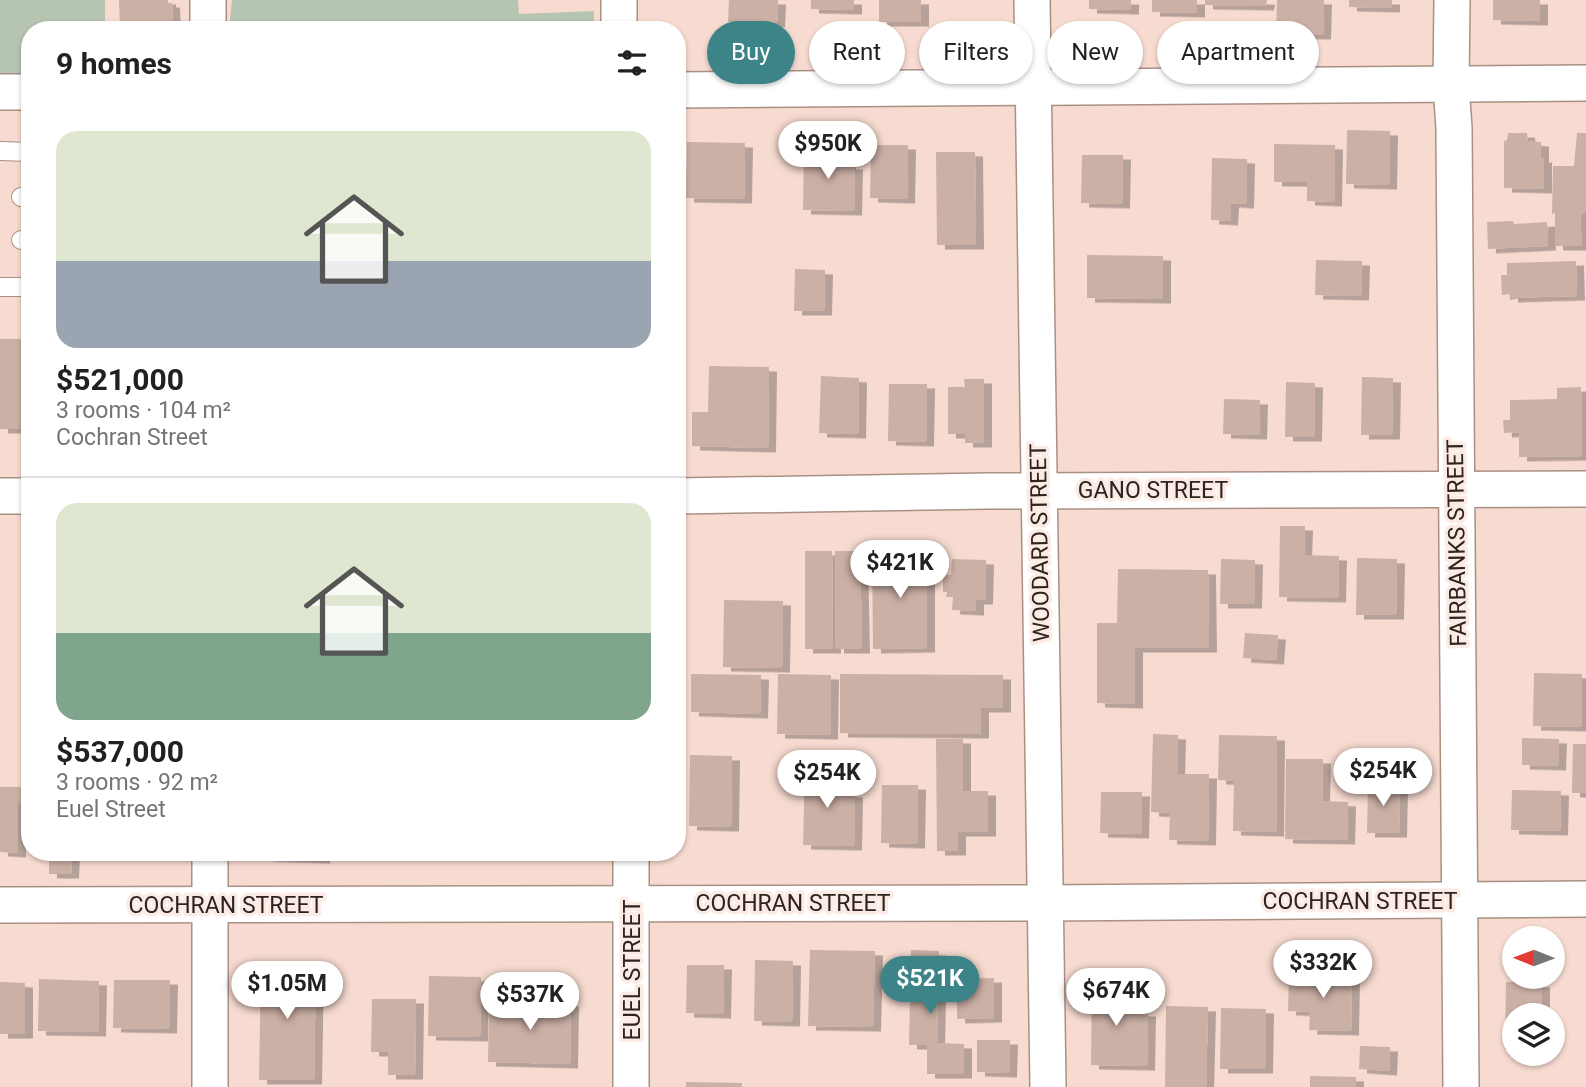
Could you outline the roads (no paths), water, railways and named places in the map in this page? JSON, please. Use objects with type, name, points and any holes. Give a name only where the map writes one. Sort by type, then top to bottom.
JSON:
[{"type":"street","points":[[208,0],[208,21]]},
{"type":"street","points":[[620,0],[620,21]]},
{"type":"street","name":"WOODARD STREET","points":[[1032,0],[1031,86],[1040,490],[1048,1087]]},
{"type":"street","name":"FAIRBANKS STREET","points":[[1452,0],[1461,1087]]},
{"type":"street","points":[[686,90],[1586,83]]},
{"type":"street","points":[[0,92],[21,92]]},
{"type":"street","name":"GANO STREET","points":[[686,496],[1040,490],[1586,489]]},
{"type":"street","points":[[0,496],[21,496]]},
{"type":"street","points":[[210,1087],[211,861]]},
{"type":"street","name":"EUEL STREET","points":[[631,861],[631,1087]]},
{"type":"street","name":"COCHRAN STREET","points":[[0,905],[1586,899]]},
{"type":"lane","points":[[0,151],[21,152]]},
{"type":"lane","points":[[0,287],[21,287]]}]
